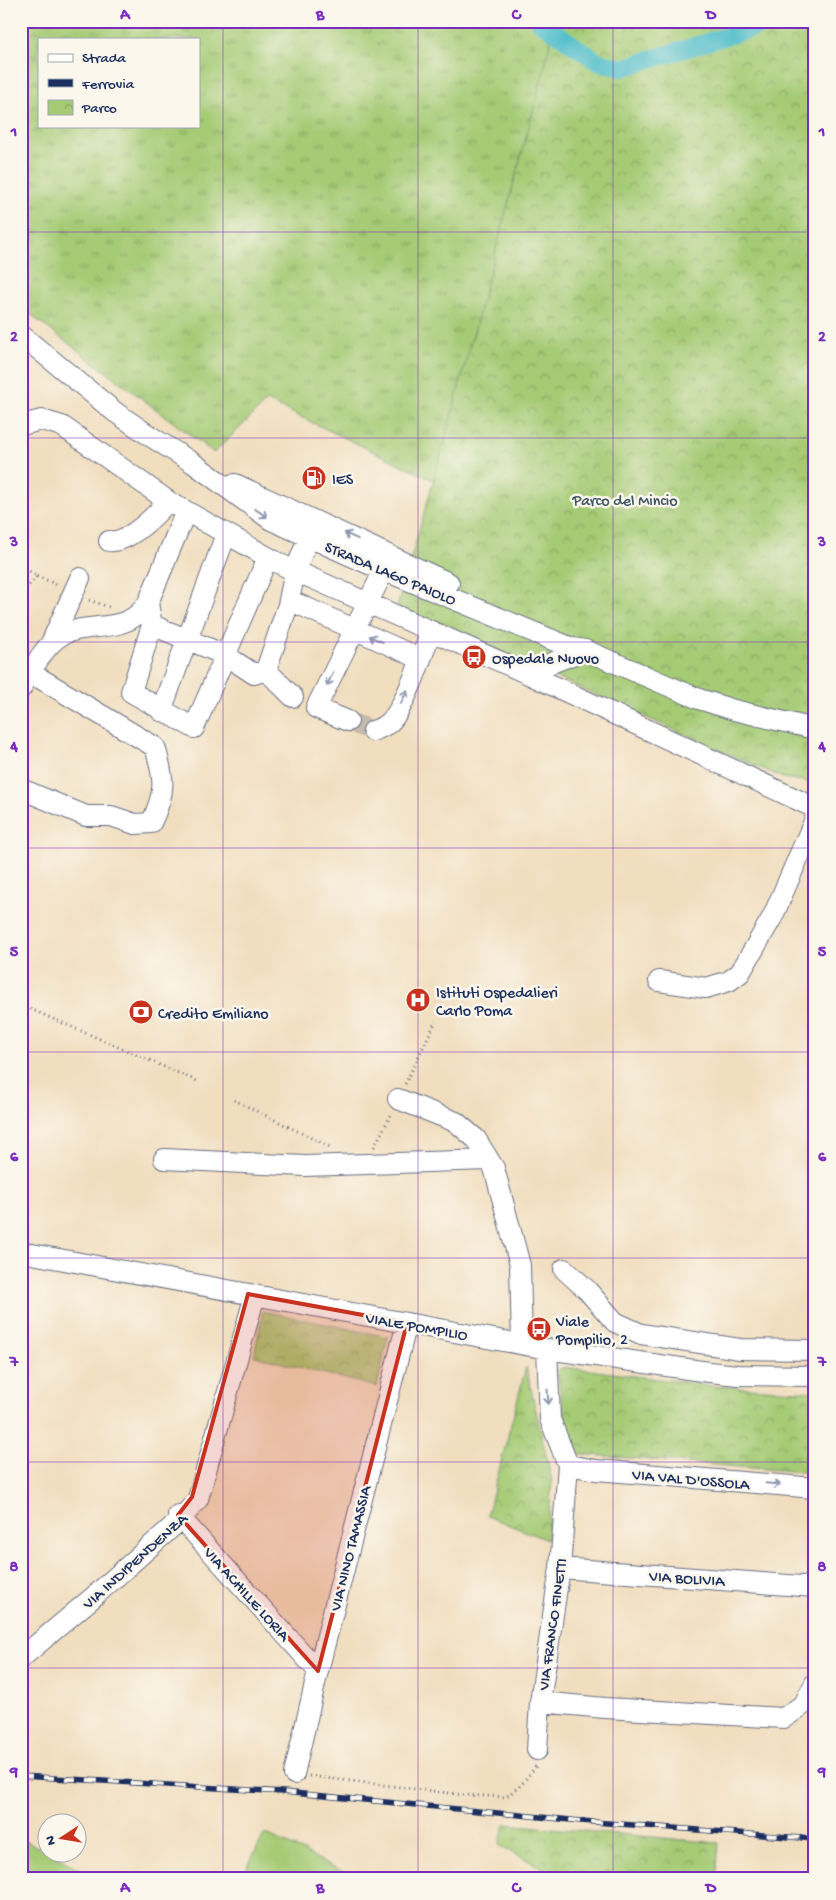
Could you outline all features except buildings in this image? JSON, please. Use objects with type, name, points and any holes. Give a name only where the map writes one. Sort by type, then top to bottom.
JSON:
[{"type":"street","name":"STRADA LAGO PAIOLO","points":[[21,335],[115,412],[207,473],[263,515],[310,537],[389,563],[574,641],[585,650],[716,705],[815,729]]},
{"type":"street","points":[[21,425],[42,420],[62,426],[168,501],[295,571],[526,673],[815,808]]},
{"type":"street","name":"STRADA LAGO PAIOLO","points":[[207,473],[292,509],[389,563]]},
{"type":"street","points":[[109,541],[114,542],[128,537],[153,517],[168,501]]},
{"type":"street","points":[[186,511],[146,614],[131,692],[161,711],[194,728],[268,557]]},
{"type":"street","points":[[161,711],[226,534]]},
{"type":"street","points":[[266,670],[289,600],[295,571],[310,537]]},
{"type":"street","points":[[348,721],[316,708],[389,563]]},
{"type":"street","points":[[21,789],[86,816],[111,816],[135,824],[151,823],[159,807],[163,789],[162,772],[155,747],[26,681],[51,643],[77,586]]},
{"type":"street","points":[[289,600],[421,659]]},
{"type":"street","points":[[146,614],[187,640],[225,655],[254,674],[266,670]]},
{"type":"street","points":[[51,643],[71,630],[123,623],[146,614]]},
{"type":"street","points":[[373,731],[390,723],[399,709],[431,631]]},
{"type":"street","points":[[526,673],[585,650]]},
{"type":"street","points":[[266,670],[293,697]]},
{"type":"street","points":[[659,982],[706,988],[729,981],[740,973],[773,916],[815,819]]},
{"type":"street","points":[[398,1099],[456,1122],[476,1139],[494,1168],[520,1265],[522,1344]]},
{"type":"street","points":[[164,1158],[305,1166],[489,1160]]},
{"type":"street","name":"VIALE POMPILIO","points":[[21,1252],[407,1324],[547,1348],[709,1372],[738,1375],[815,1376]]},
{"type":"street","points":[[564,1269],[587,1290],[615,1322],[641,1334],[740,1349],[815,1350]]},
{"type":"street","name":"VIA INDIPENDENZA","points":[[21,1658],[92,1599],[180,1517],[192,1496],[252,1294]]},
{"type":"street","name":"VIA NINO TAMASSIA","points":[[294,1774],[318,1671],[407,1324]]},
{"type":"street","name":"VIA FRANCO FINETTI","points":[[547,1348],[550,1419],[568,1465],[560,1568],[540,1702],[605,1708],[784,1718],[809,1707],[815,1684]]},
{"type":"street","name":"VIA VAL D'OSSOLA","points":[[568,1465],[596,1470],[815,1488]]},
{"type":"street","name":"VIA INDIPENDENZA","points":[[21,1650],[67,1614],[180,1517]]},
{"type":"street","name":"VIA ACHILLE LORIA","points":[[180,1517],[318,1671]]},
{"type":"street","name":"VIA BOLIVIA","points":[[560,1568],[815,1586]]},
{"type":"street","points":[[536,1750],[540,1702]]},
{"type":"path","points":[[21,566],[36,576],[77,586],[97,603],[146,614]]},
{"type":"path","points":[[21,595],[36,576]]},
{"type":"path","points":[[21,1005],[196,1081]]},
{"type":"path","points":[[371,1150],[376,1145],[436,1021]]},
{"type":"path","points":[[234,1100],[338,1150]]},
{"type":"path","points":[[294,1774],[465,1795],[506,1796],[521,1785],[536,1767],[536,1750]]},
{"type":"highlighted area","points":[[248,1294],[407,1323],[318,1671],[178,1515],[192,1497]]},
{"type":"green space","points":[[21,21],[527,21],[571,52],[815,21],[454,490],[267,401],[214,453],[36,319],[21,305]]},
{"type":"green space","name":"Parco del Mincio","points":[[555,21],[815,21],[815,783],[783,778],[397,607],[441,454],[543,74]]},
{"type":"green space","points":[[263,1311],[388,1337],[377,1387],[254,1356]]},
{"type":"green space","points":[[526,1367],[552,1481],[547,1540],[487,1516]]},
{"type":"green space","points":[[565,1367],[714,1386],[815,1392],[815,1473],[579,1454],[563,1410],[557,1370]]},
{"type":"green space","points":[[505,1824],[719,1843],[716,1879],[591,1879],[579,1872],[557,1876],[499,1845]]},
{"type":"green space","points":[[265,1833],[352,1876],[351,1879],[241,1879]]},
{"type":"green space","points":[[21,1838],[38,1847],[38,1862],[66,1862],[98,1879],[21,1879]]},
{"type":"waterway","points":[[539,21],[598,62],[622,68],[763,25],[769,21]]},
{"type":"tunnel","points":[[348,721],[373,731]]},
{"type":"railway","points":[[21,1776],[283,1792],[581,1821],[815,1839]]},
{"type":"place","name":"IES","points":[[314,478]]},
{"type":"place","name":"Ospedale Nuovo","points":[[474,657]]},
{"type":"place","name":"Istituti Ospedalieri Carlo Poma","points":[[418,1000]]},
{"type":"place","name":"Credito Emiliano","points":[[141,1012]]},
{"type":"place","name":"Viale Pompilio, 2","points":[[539,1329]]}]
